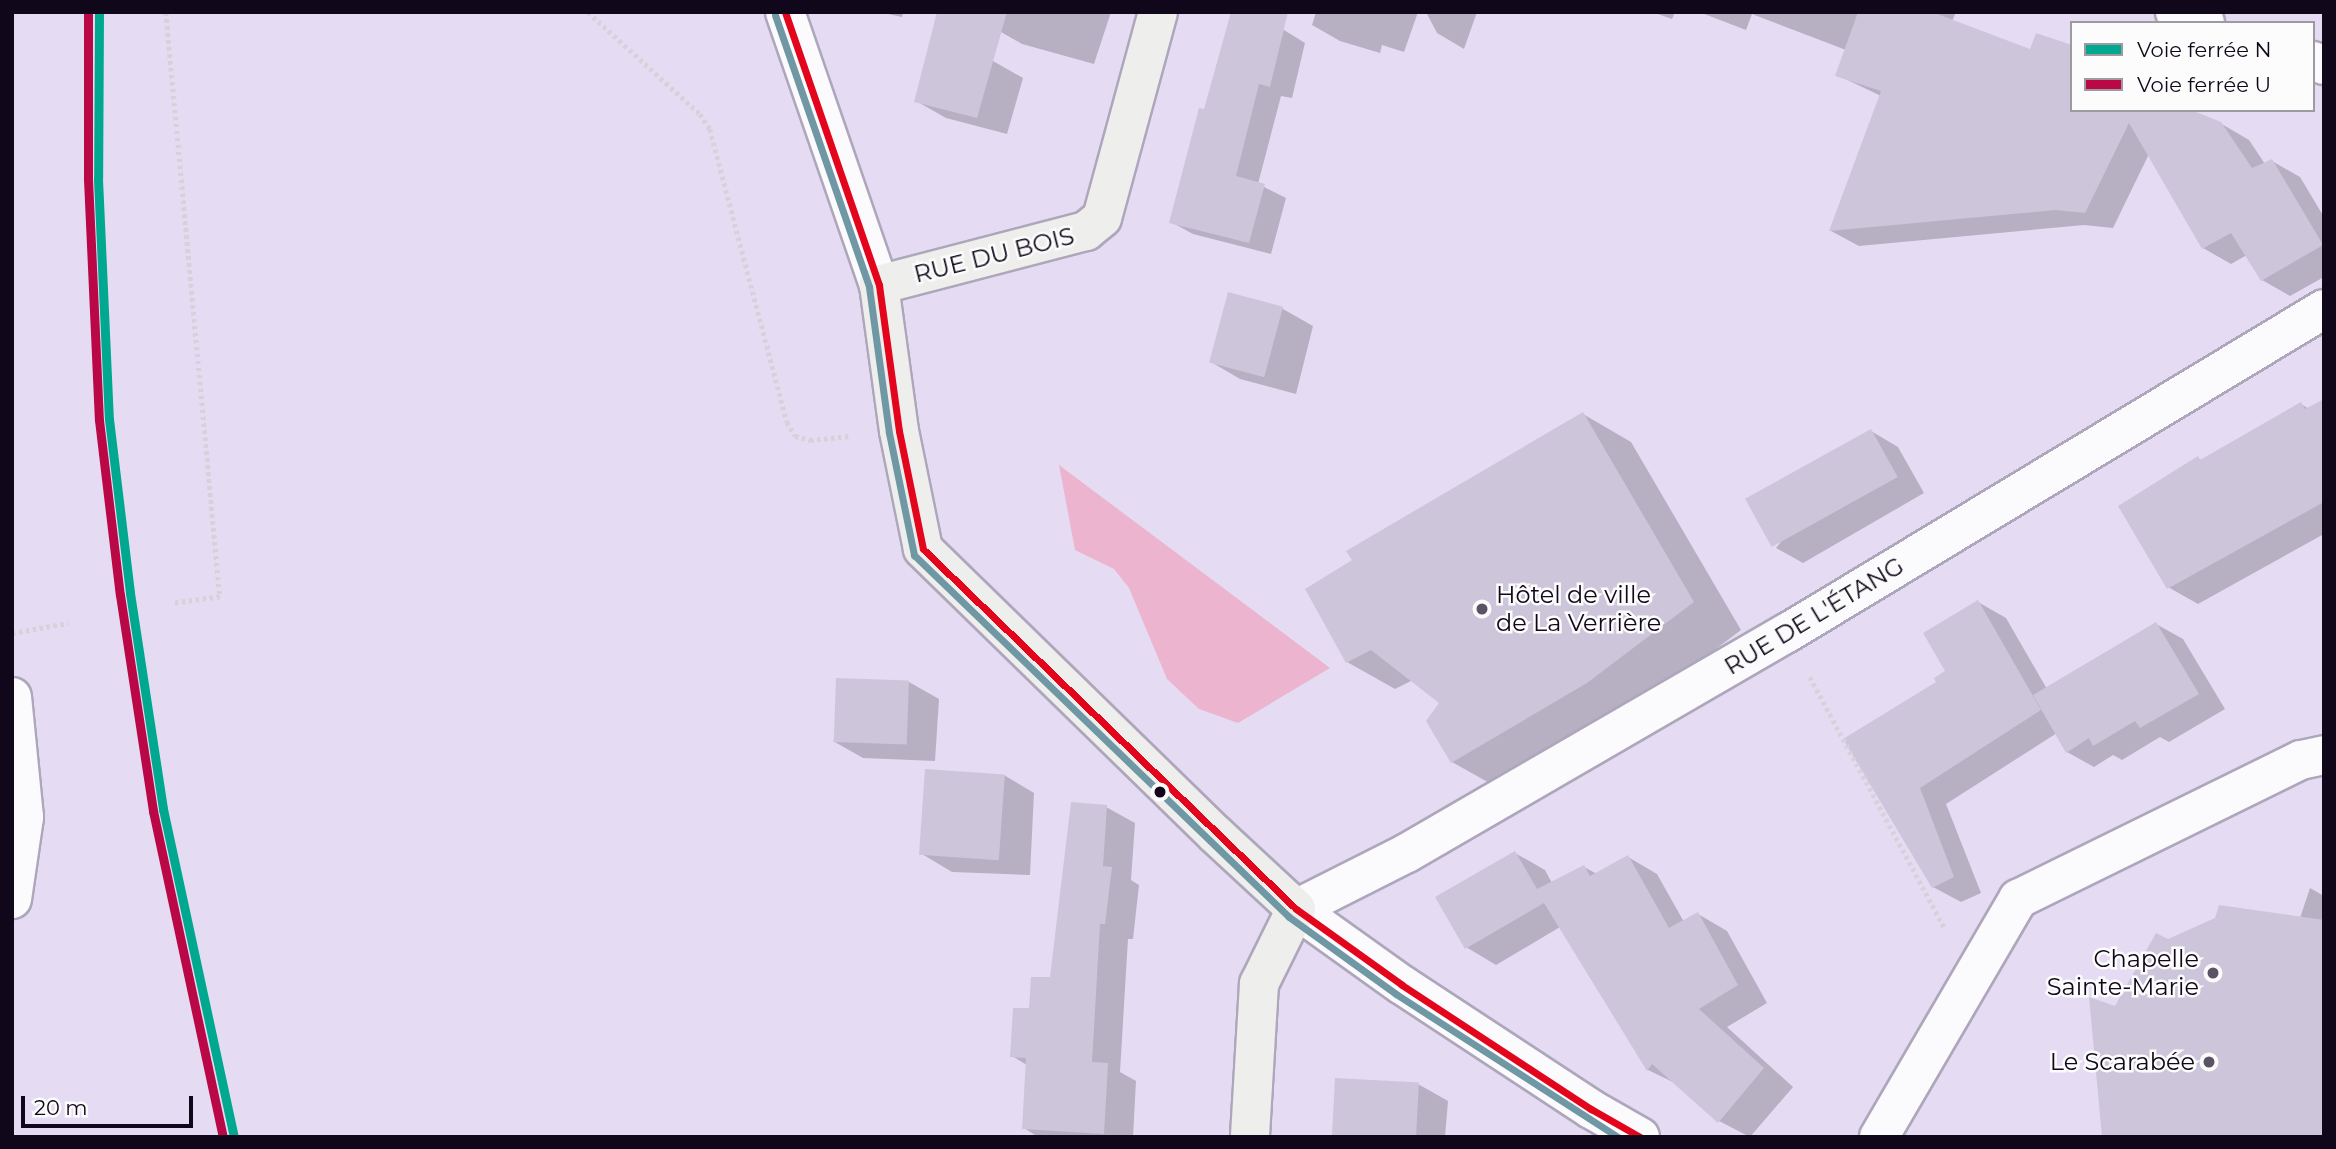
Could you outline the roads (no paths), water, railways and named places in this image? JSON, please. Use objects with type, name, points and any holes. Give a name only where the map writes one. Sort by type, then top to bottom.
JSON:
[{"type":"street","points":[[785,12],[878,285],[900,431],[923,549],[1215,834],[1296,909],[1402,985],[1591,1109],[1640,1137]]},
{"type":"street","name":"RUE DU BOIS","points":[[878,285],[1086,231],[1102,218],[1158,12]]},
{"type":"street","points":[[2175,12],[2200,21]]},
{"type":"street","name":"RUE DE L'ÉTANG","points":[[1296,909],[1407,853],[1787,633],[2324,309]]},
{"type":"street","points":[[12,697],[24,817],[12,899]]},
{"type":"street","points":[[1879,1137],[1973,981],[2018,899],[2301,760],[2324,755]]},
{"type":"street","points":[[1250,1137],[1259,984],[1296,909]]},
{"type":"rail line","name":"U","points":[[88,12],[88,179],[99,420],[120,595],[153,811],[223,1137]]},
{"type":"rail line","name":"N","points":[[99,12],[98,179],[109,419],[130,593],[163,809],[234,1137]]},
{"type":"place","name":"Hôtel de ville de La Verrière","points":[[1482,609]]},
{"type":"place","name":"Chapelle Sainte-Marie","points":[[2213,973]]},
{"type":"place","name":"Le Scarabée","points":[[2209,1062]]}]
